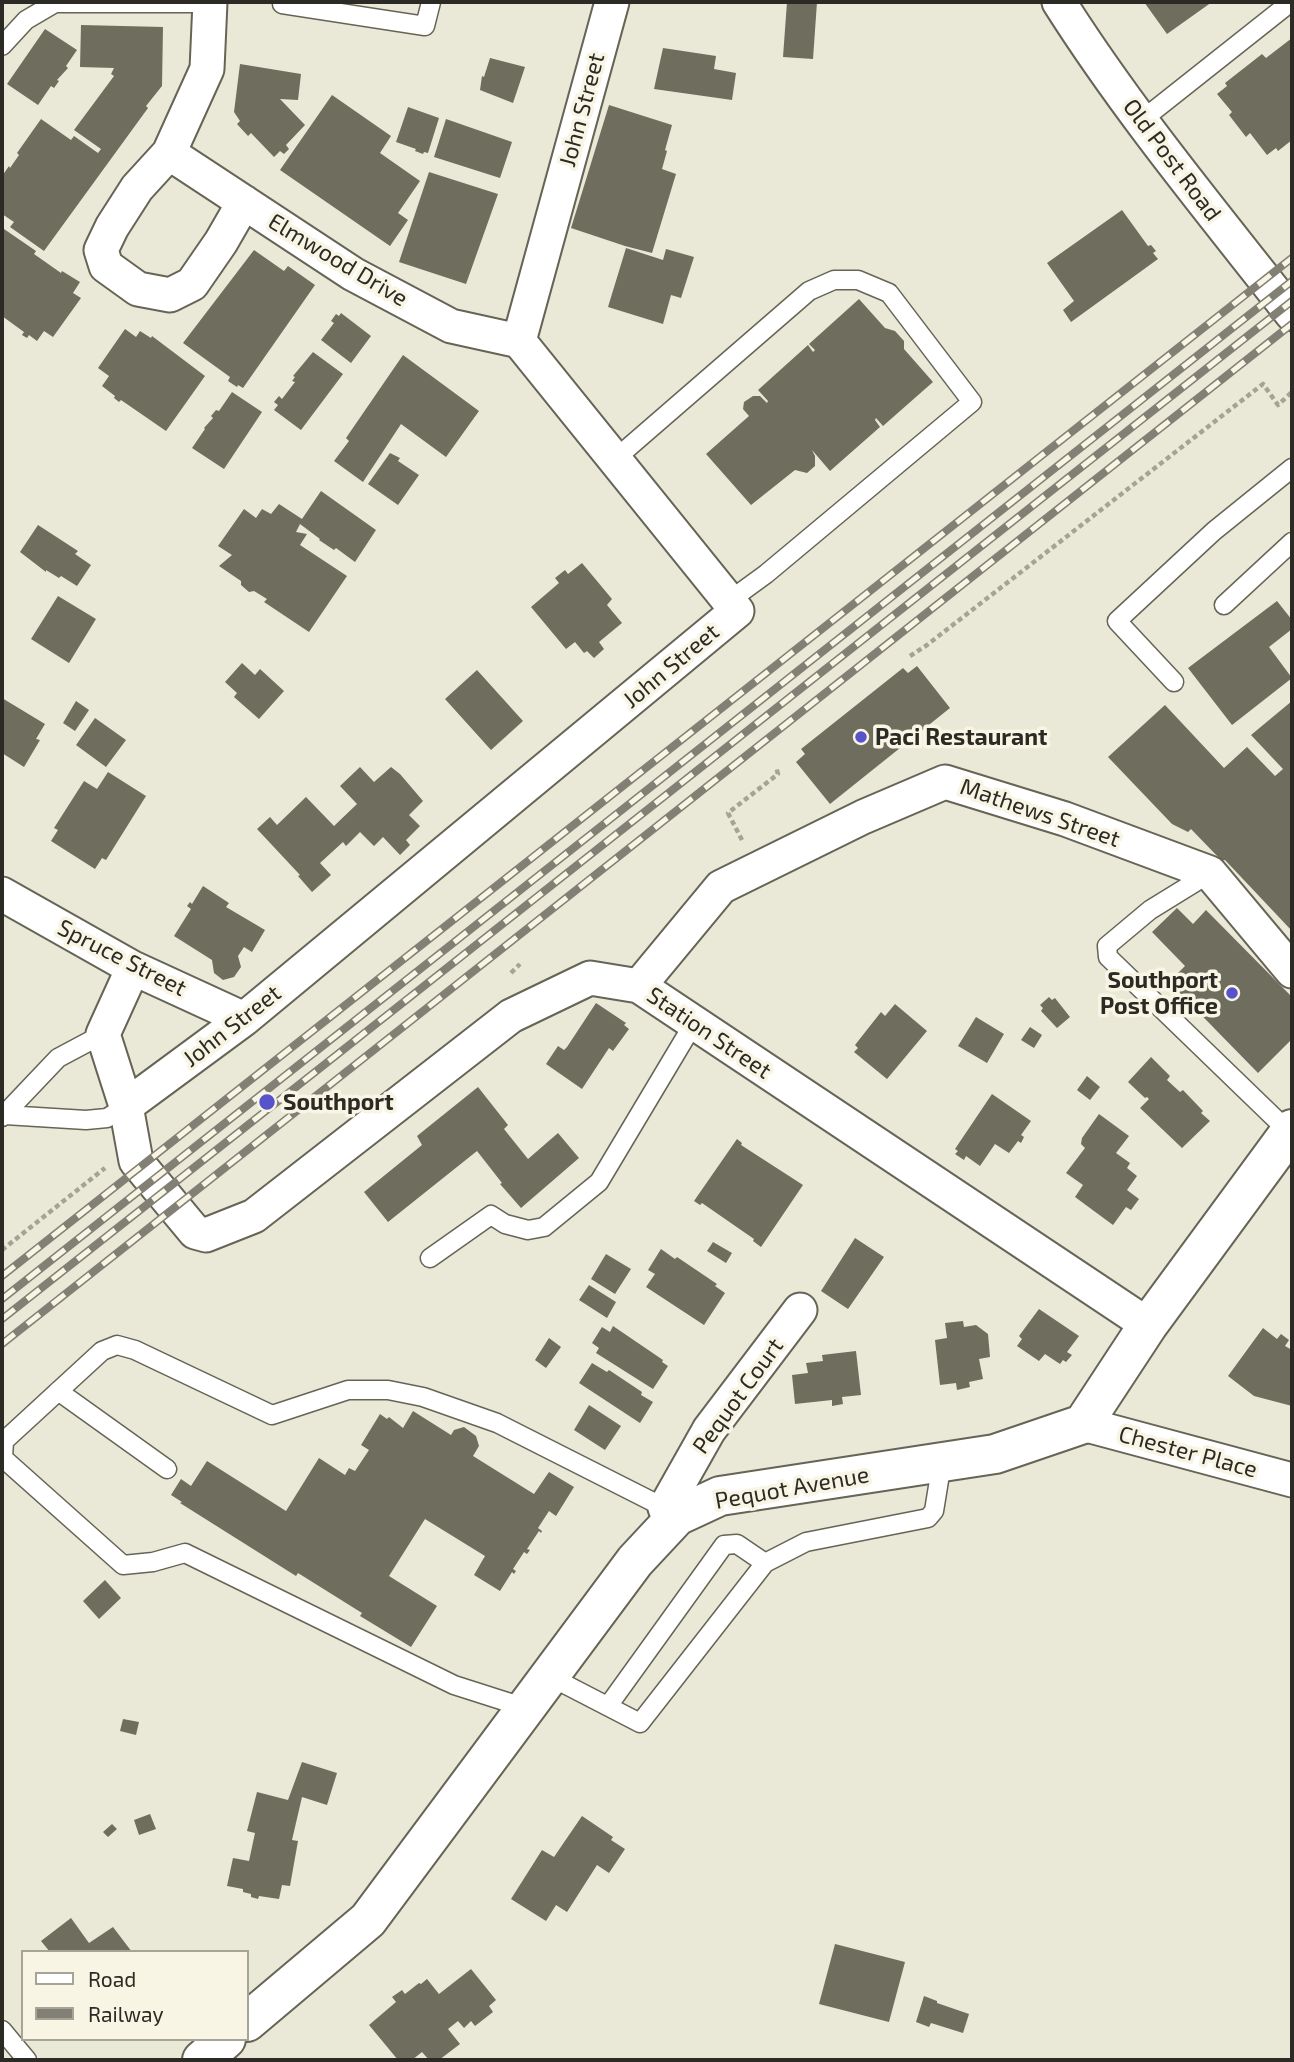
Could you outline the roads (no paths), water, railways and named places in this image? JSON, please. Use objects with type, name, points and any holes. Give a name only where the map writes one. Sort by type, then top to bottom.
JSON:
[{"type":"street","name":"John Street","points":[[126,1106],[244,1019],[737,611],[519,341],[612,2]]},
{"type":"street","name":"Old Post Road","points":[[1059,2],[1091,53],[1292,314]]},
{"type":"street","points":[[210,3],[207,69],[169,153],[137,188],[112,227],[101,250],[106,266],[138,289],[170,295],[192,284],[244,202]]},
{"type":"street","name":"Elmwood Drive","points":[[169,153],[353,274],[451,326],[519,341]]},
{"type":"street","name":"Mathews Street","points":[[639,986],[721,887],[863,817],[945,782],[1065,820],[1210,873]]},
{"type":"street","points":[[1210,873],[1292,971]]},
{"type":"street","name":"Spruce Street","points":[[2,894],[133,968],[244,1019]]},
{"type":"street","points":[[103,1034],[133,968]]},
{"type":"street","name":"Station Street","points":[[103,1034],[126,1106],[136,1161],[195,1232],[206,1235],[254,1216],[510,1016],[590,978],[639,986],[1148,1325]]},
{"type":"street","points":[[1083,1424],[1148,1325],[1291,1130]]},
{"type":"street","name":"Pequot Court","points":[[671,1512],[709,1430],[800,1310]]},
{"type":"street","name":"Pequot Avenue","points":[[248,2021],[368,1920],[671,1512],[720,1496],[995,1454],[1083,1424]]},
{"type":"street","name":"Chester Place","points":[[1083,1424],[1292,1480]]},
{"type":"street","points":[[202,2060],[224,2041]]},
{"type":"lane","points":[[282,2],[349,8],[425,26],[432,2]]},
{"type":"lane","points":[[1142,120],[1291,2]]},
{"type":"lane","points":[[2,46],[35,7],[55,3],[210,3]]},
{"type":"lane","points":[[614,460],[808,291],[834,280],[858,280],[889,293],[972,402],[766,574],[729,601]]},
{"type":"lane","points":[[1174,682],[1117,621],[1214,531],[1292,468]]},
{"type":"lane","points":[[1224,605],[1292,542]]},
{"type":"lane","points":[[1210,873],[1150,910],[1107,946],[1108,957],[1291,1130]]},
{"type":"lane","points":[[429,1258],[491,1214],[505,1224],[528,1230],[544,1227],[599,1182],[694,1023]]},
{"type":"lane","points":[[4,1116],[58,1058],[103,1034]]},
{"type":"lane","points":[[4,1116],[86,1120],[107,1118],[126,1106]]},
{"type":"lane","points":[[526,1709],[454,1685],[185,1553],[153,1562],[123,1564],[3,1458],[4,1441],[103,1351],[117,1345],[135,1350],[272,1415],[311,1405],[348,1390],[388,1390],[422,1396],[497,1423],[671,1512]]},
{"type":"lane","points":[[58,1391],[167,1469]]},
{"type":"lane","points":[[549,1676],[640,1723],[765,1563],[806,1542],[928,1518],[934,1511],[942,1462]]},
{"type":"lane","points":[[608,1706],[724,1545],[737,1544],[765,1563]]},
{"type":"lane","points":[[2,2030],[27,2060]]},
{"type":"railway","points":[[2,1276],[1292,258]]},
{"type":"railway","points":[[2,1299],[1292,281]]},
{"type":"railway","points":[[2,1319],[1292,301]]},
{"type":"railway","points":[[2,1344],[1292,324]]},
{"type":"place","name":"Paci Restaurant","points":[[861,737]]},
{"type":"place","name":"Southport Post Office","points":[[1232,993]]},
{"type":"place","name":"Southport","points":[[267,1102]]}]
